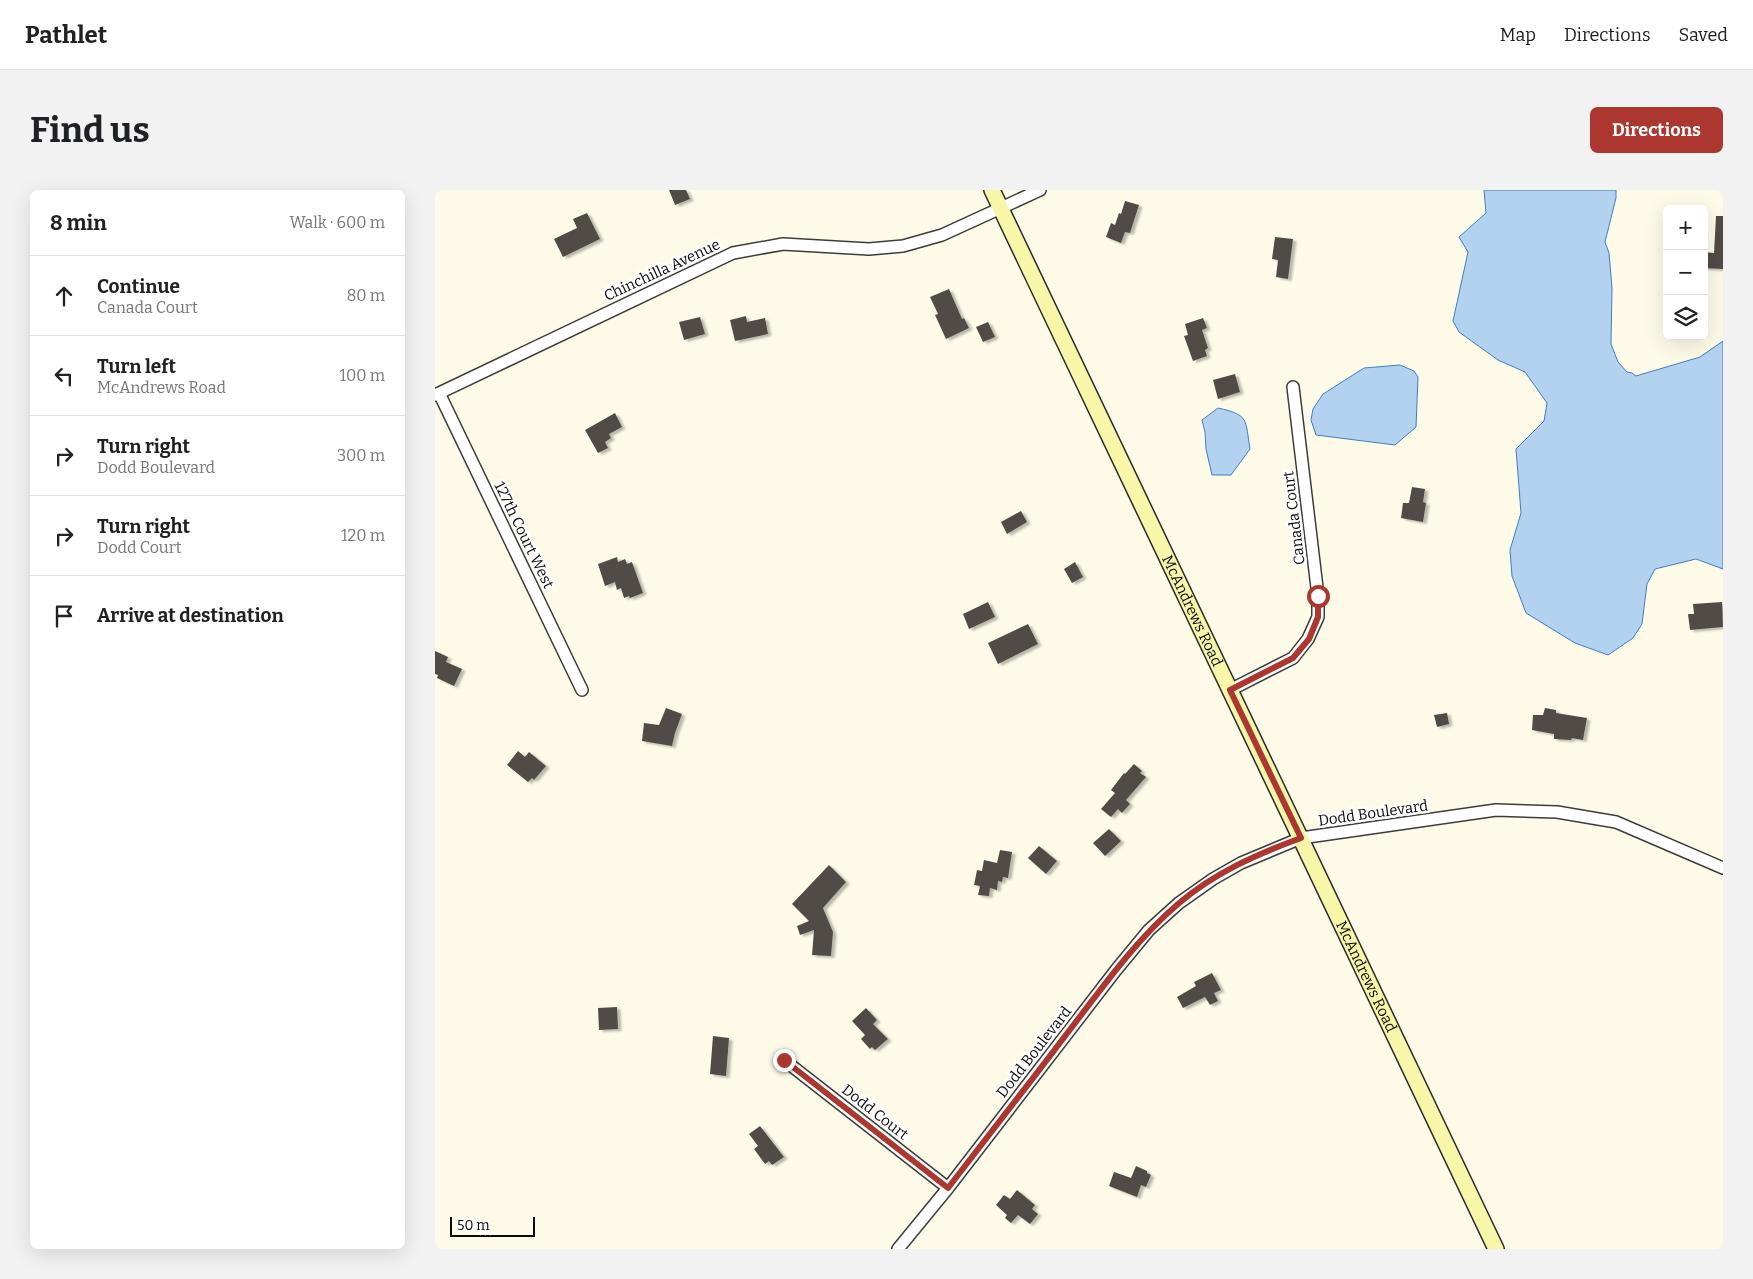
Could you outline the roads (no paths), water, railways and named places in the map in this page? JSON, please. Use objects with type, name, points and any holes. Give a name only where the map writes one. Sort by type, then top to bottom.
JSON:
[{"type":"main road","name":"McAndrews Road","points":[[992,190],[1496,1249]]},
{"type":"street","name":"Chinchilla Avenue","points":[[437,394],[733,253],[783,244],[869,249],[903,246],[942,235],[1040,190]]},
{"type":"street","name":"Canada Court","points":[[1230,690],[1293,658],[1309,639],[1318,617],[1318,596],[1293,387]]},
{"type":"street","name":"127th Court West","points":[[437,394],[582,690]]},
{"type":"street","name":"Dodd Boulevard","points":[[898,1249],[948,1188],[1149,930],[1179,903],[1213,878],[1249,859],[1301,838],[1496,810],[1557,812],[1616,822],[1723,868]]},
{"type":"street","name":"Dodd Court","points":[[784,1060],[948,1188]]},
{"type":"water","points":[[1484,190],[1616,190],[1616,198],[1605,242],[1609,253],[1612,288],[1611,344],[1618,362],[1627,372],[1636,376],[1700,357],[1723,341],[1723,569],[1696,559],[1655,569],[1647,584],[1642,624],[1633,638],[1608,655],[1575,643],[1526,613],[1512,576],[1510,550],[1521,513],[1516,449],[1544,421],[1547,403],[1525,372],[1498,360],[1459,332],[1453,321],[1468,252],[1459,237],[1486,213]]},
{"type":"water","points":[[1400,365],[1414,371],[1418,377],[1416,427],[1395,445],[1316,435],[1311,420],[1313,409],[1323,394],[1364,368]]},
{"type":"water","points":[[1218,408],[1241,416],[1246,425],[1250,449],[1231,475],[1212,475],[1206,449],[1202,420]]}]
